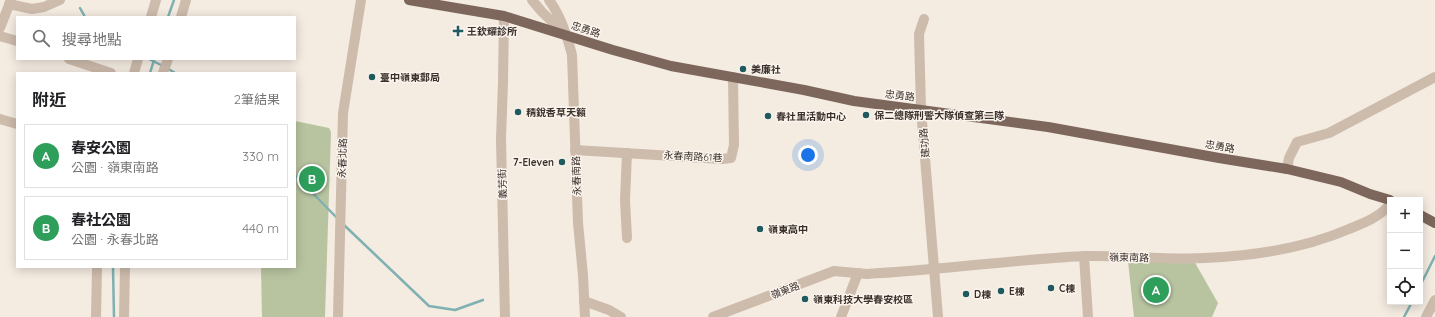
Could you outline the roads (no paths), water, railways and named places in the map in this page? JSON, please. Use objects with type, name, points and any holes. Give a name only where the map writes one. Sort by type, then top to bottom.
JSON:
[{"type":"main road","name":"忠勇路","points":[[409,0],[504,16],[612,50],[671,66],[804,90],[854,101],[1048,127],[1287,169],[1341,182],[1387,199]]},
{"type":"main road","points":[[1423,217],[1435,223]]},
{"type":"street","points":[[0,28],[10,2],[32,9],[44,7],[60,0]]},
{"type":"street","points":[[151,16],[156,0]]},
{"type":"street","points":[[181,16],[186,0]]},
{"type":"street","name":"永春北路","points":[[338,317],[343,113],[361,0]]},
{"type":"street","points":[[532,0],[542,12],[567,35]]},
{"type":"street","name":"永春南路","points":[[549,0],[556,9],[567,35],[572,55],[578,224],[585,317]]},
{"type":"street","name":"義芳街","points":[[504,16],[501,139],[505,317]]},
{"type":"street","name":"建功路","points":[[924,19],[919,34],[921,109],[938,317]]},
{"type":"street","points":[[0,36],[16,41]]},
{"type":"street","points":[[72,60],[108,72]]},
{"type":"street","points":[[134,72],[138,60]]},
{"type":"street","points":[[163,72],[168,60]]},
{"type":"street","name":"永春南路61巷","points":[[575,150],[722,159],[731,158],[734,145],[733,77]]},
{"type":"street","points":[[1287,169],[1289,158],[1297,142],[1329,133],[1435,77]]},
{"type":"street","points":[[0,119],[16,124]]},
{"type":"street","points":[[627,153],[625,200],[627,238]]},
{"type":"street","name":"嶺東南路","points":[[858,273],[867,274],[898,272],[1084,256],[1204,258],[1280,250],[1318,241],[1338,234],[1370,220],[1387,208]]},
{"type":"street","points":[[1084,256],[1088,317]]},
{"type":"street","points":[[96,317],[97,268]]},
{"type":"street","points":[[124,317],[125,268]]},
{"type":"street","name":"嶺東路","points":[[713,317],[834,271],[858,273]]},
{"type":"street","points":[[842,317],[858,273]]},
{"type":"street","points":[[1426,317],[1435,300]]},
{"type":"street","points":[[584,301],[609,310],[621,317]]},
{"type":"waterway","points":[[168,16],[174,0]]},
{"type":"waterway","points":[[80,8],[84,16]]},
{"type":"waterway","points":[[151,60],[163,66]]},
{"type":"waterway","points":[[150,72],[154,60]]},
{"type":"waterway","points":[[167,68],[173,72]]},
{"type":"waterway","points":[[296,176],[338,219]]},
{"type":"waterway","points":[[344,225],[429,306],[455,310],[483,300]]},
{"type":"waterway","points":[[1423,280],[1435,256]]},
{"type":"waterway","points":[[113,268],[114,317]]},
{"type":"waterway","points":[[1404,317],[1410,305]]},
{"type":"place","name":"王欽耀診所","points":[[458,31]]},
{"type":"place","name":"美廉社","points":[[743,69]]},
{"type":"place","name":"臺中嶺東郵局","points":[[372,77]]},
{"type":"place","name":"精銳香草天籟","points":[[518,112]]},
{"type":"place","name":"保二總隊刑警大隊偵查第二隊","points":[[866,115]]},
{"type":"place","name":"春社里活動中心","points":[[768,116]]},
{"type":"place","name":"7-Eleven","points":[[562,162]]},
{"type":"place","name":"春社公園","points":[[312,179]]},
{"type":"place","name":"嶺東高中","points":[[760,229]]},
{"type":"place","name":"C棟","points":[[1051,288]]},
{"type":"place","name":"春安公園","points":[[1156,290]]},
{"type":"place","name":"E棟","points":[[1001,291]]},
{"type":"place","name":"D棟","points":[[966,294]]},
{"type":"place","name":"嶺東科技大學春安校區","points":[[805,299]]}]
